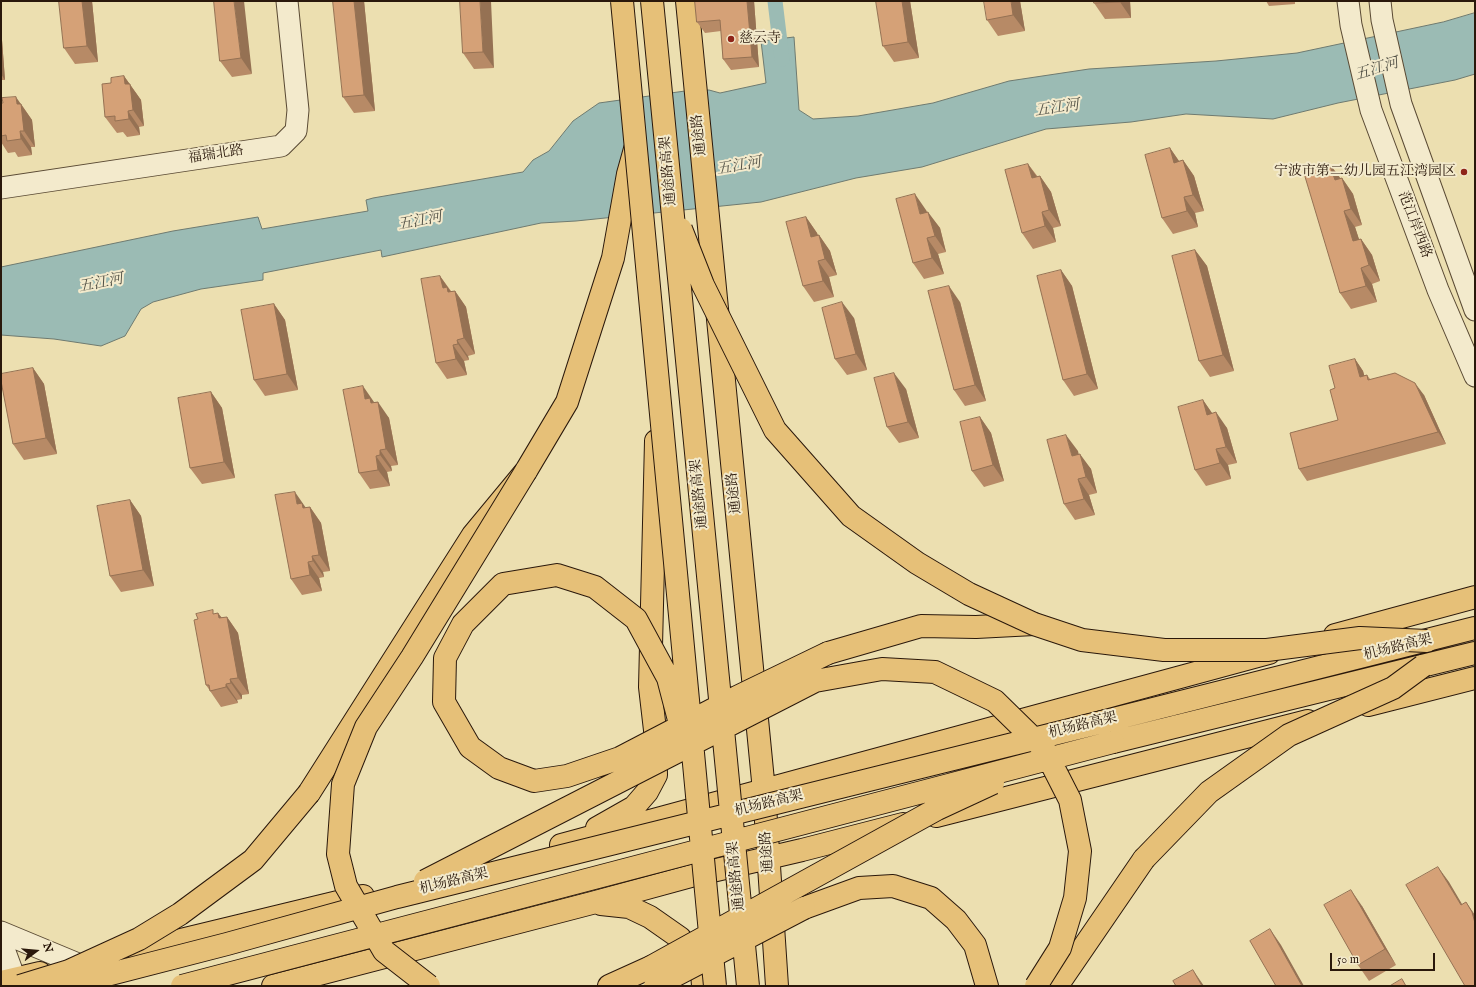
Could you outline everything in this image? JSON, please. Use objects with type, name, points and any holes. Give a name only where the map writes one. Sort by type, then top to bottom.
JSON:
[{"type":"main road","points":[[622,1],[638,215],[695,875],[702,977]]},
{"type":"main road","name":"通途路高架","points":[[652,1],[748,986]]},
{"type":"main road","name":"通途路","points":[[687,1],[764,791],[777,986]]},
{"type":"main road","points":[[429,986],[384,951],[346,886],[338,854],[343,784],[366,727],[412,657],[567,402],[613,258],[628,174],[634,152]]},
{"type":"main road","points":[[634,152],[715,986]]},
{"type":"main road","points":[[672,204],[703,285],[775,430],[852,516],[917,563],[969,594],[1034,624],[1082,640],[1164,650],[1267,650],[1360,638],[1427,642]]},
{"type":"main road","points":[[568,844],[634,807],[647,792],[656,775],[655,730],[650,687],[656,434]]},
{"type":"main road","points":[[12,982],[70,971],[139,940],[180,914],[253,860],[309,793],[473,535],[526,471]]},
{"type":"main road","points":[[696,781],[682,730],[680,722],[668,678],[636,619],[595,587],[557,575],[502,584],[463,624],[445,658],[444,702],[470,747],[500,768],[534,781],[567,776],[627,755],[654,740],[675,730],[682,726],[689,722],[710,712],[737,697],[828,653],[921,626],[976,627],[1034,624]]},
{"type":"main road","points":[[12,982],[78,964],[340,902],[568,844],[1475,597]]},
{"type":"main road","name":"机场路高架","points":[[64,986],[227,944],[397,897],[1427,642],[1475,628]]},
{"type":"main road","name":"机场路高架","points":[[182,986],[1019,766],[1475,653]]},
{"type":"main road","points":[[1057,986],[1144,859],[1209,792],[1289,735],[1393,688],[1423,666]]},
{"type":"main road","points":[[397,897],[471,857],[815,681],[882,668],[935,672],[995,701],[1044,749],[1070,800],[1080,851],[1075,898],[1060,948],[1036,986]]},
{"type":"main road","points":[[273,986],[695,875],[768,858],[1475,678]]},
{"type":"main road","points":[[610,986],[651,967],[937,809],[985,788],[1019,766]]},
{"type":"main road","points":[[655,986],[804,908],[859,888],[893,886],[931,898],[956,920],[976,945],[987,986]]},
{"type":"main road","points":[[592,903],[629,907],[650,917],[680,938],[702,977]]},
{"type":"main road","points":[[745,962],[758,986]]},
{"type":"street","name":"福瑞北路","points":[[1,188],[281,146],[296,131],[298,110],[287,1]]},
{"type":"street","name":"范江岸西路","points":[[1348,1],[1351,25],[1371,110],[1438,290],[1475,376]]},
{"type":"street","name":"范江岸西路","points":[[1381,11],[1401,104],[1475,310]]},
{"type":"street","points":[[1,932],[78,964]]},
{"type":"street","points":[[1,941],[12,982]]},
{"type":"water","name":"五江河","points":[[1475,13],[1475,74],[1455,80],[1338,103],[1273,119],[1186,114],[1131,122],[1046,129],[922,167],[856,178],[761,202],[576,221],[541,223],[382,257],[381,250],[263,273],[263,280],[201,289],[153,302],[141,309],[125,336],[101,346],[54,339],[1,335],[1,267],[173,231],[258,217],[262,229],[368,211],[366,200],[373,198],[523,172],[533,160],[549,151],[573,121],[599,103],[685,91],[709,90],[720,93],[766,83],[761,41],[794,37],[799,110],[813,119],[858,116],[933,103],[1009,81],[1089,69],[1216,61],[1297,53],[1443,22]]},
{"type":"building","points":[[59,1],[82,1],[87,46],[64,48]]},
{"type":"building","points":[[214,1],[234,1],[241,58],[220,61]]},
{"type":"building","points":[[333,1],[354,1],[364,95],[343,97]]},
{"type":"building","points":[[460,1],[480,1],[483,52],[463,53]]},
{"type":"building","points":[[695,1],[747,1],[752,57],[723,59],[720,20],[697,22]]},
{"type":"building","points":[[876,1],[902,1],[908,42],[883,46]]},
{"type":"building","points":[[984,1],[1011,1],[1013,15],[987,20]]},
{"type":"building","points":[[1094,1],[1120,1],[1120,2],[1094,3]]},
{"type":"building","points":[[124,76],[125,84],[130,84],[133,110],[128,111],[129,119],[115,121],[115,116],[105,117],[102,84],[111,83],[111,78]]},
{"type":"building","points":[[16,97],[17,104],[21,104],[24,131],[20,131],[21,139],[7,141],[6,135],[1,136],[2,98]]},
{"type":"building","points":[[1170,148],[1174,163],[1183,160],[1193,195],[1184,197],[1187,211],[1162,218],[1145,155]]},
{"type":"building","points":[[1329,163],[1335,180],[1342,178],[1351,209],[1344,211],[1353,241],[1361,239],[1369,265],[1361,268],[1366,286],[1340,293],[1303,170]]},
{"type":"building","points":[[1028,164],[1032,178],[1040,176],[1049,210],[1042,212],[1045,226],[1022,233],[1005,170]]},
{"type":"building","points":[[915,194],[920,214],[928,212],[935,236],[927,238],[932,258],[913,263],[896,199]]},
{"type":"building","points":[[806,217],[811,237],[819,235],[825,259],[818,261],[823,281],[803,286],[786,222]]},
{"type":"building","points":[[1195,250],[1223,355],[1199,361],[1172,256]]},
{"type":"building","points":[[1061,270],[1087,374],[1063,380],[1037,276]]},
{"type":"building","points":[[440,276],[443,288],[447,287],[448,292],[455,291],[464,338],[457,340],[458,344],[453,345],[456,359],[436,363],[421,279]]},
{"type":"building","points":[[949,286],[975,385],[954,390],[928,291]]},
{"type":"building","points":[[842,302],[856,354],[835,359],[822,308]]},
{"type":"building","points":[[274,304],[287,374],[254,380],[241,310]]},
{"type":"building","points":[[1355,359],[1360,377],[1367,375],[1368,380],[1395,373],[1415,383],[1438,432],[1299,469],[1290,433],[1338,420],[1330,390],[1335,388],[1329,366]]},
{"type":"building","points":[[33,368],[46,438],[13,444],[1,374]]},
{"type":"building","points":[[894,373],[908,422],[887,427],[874,378]]},
{"type":"building","points":[[363,386],[365,399],[370,398],[371,403],[378,402],[386,449],[380,450],[380,455],[376,456],[378,470],[359,473],[343,390]]},
{"type":"building","points":[[211,392],[224,462],[190,468],[178,398]]},
{"type":"building","points":[[1203,400],[1207,415],[1216,412],[1226,447],[1216,449],[1220,463],[1195,470],[1178,407]]},
{"type":"building","points":[[980,417],[993,465],[972,471],[960,422]]},
{"type":"building","points":[[1066,435],[1072,456],[1080,454],[1086,477],[1078,479],[1084,499],[1064,504],[1047,440]]},
{"type":"building","points":[[295,492],[297,504],[302,503],[303,508],[310,507],[319,555],[312,556],[313,561],[308,562],[310,575],[291,579],[275,495]]},
{"type":"building","points":[[130,500],[143,570],[110,576],[97,506]]},
{"type":"building","points":[[213,610],[213,614],[218,613],[219,618],[227,617],[238,678],[230,679],[231,683],[226,684],[226,687],[210,691],[209,685],[206,685],[194,620],[198,619],[196,614]]},
{"type":"building","points":[[1438,867],[1461,905],[1466,902],[1472,912],[1475,923],[1475,986],[1465,986],[1406,885]]},
{"type":"building","points":[[1351,890],[1385,949],[1358,965],[1324,905]]},
{"type":"building","points":[[1270,929],[1302,986],[1276,986],[1250,941]]},
{"type":"building","points":[[1193,970],[1202,986],[1176,986],[1173,981]]},
{"type":"building","points":[[1402,979],[1406,986],[1390,986]]},
{"type":"waterway","points":[[775,1],[782,59]]},
{"type":"place","name":"慈云寺","points":[[731,39]]},
{"type":"place","name":"宁波市第二幼儿园五江湾园区","points":[[1464,172]]}]
